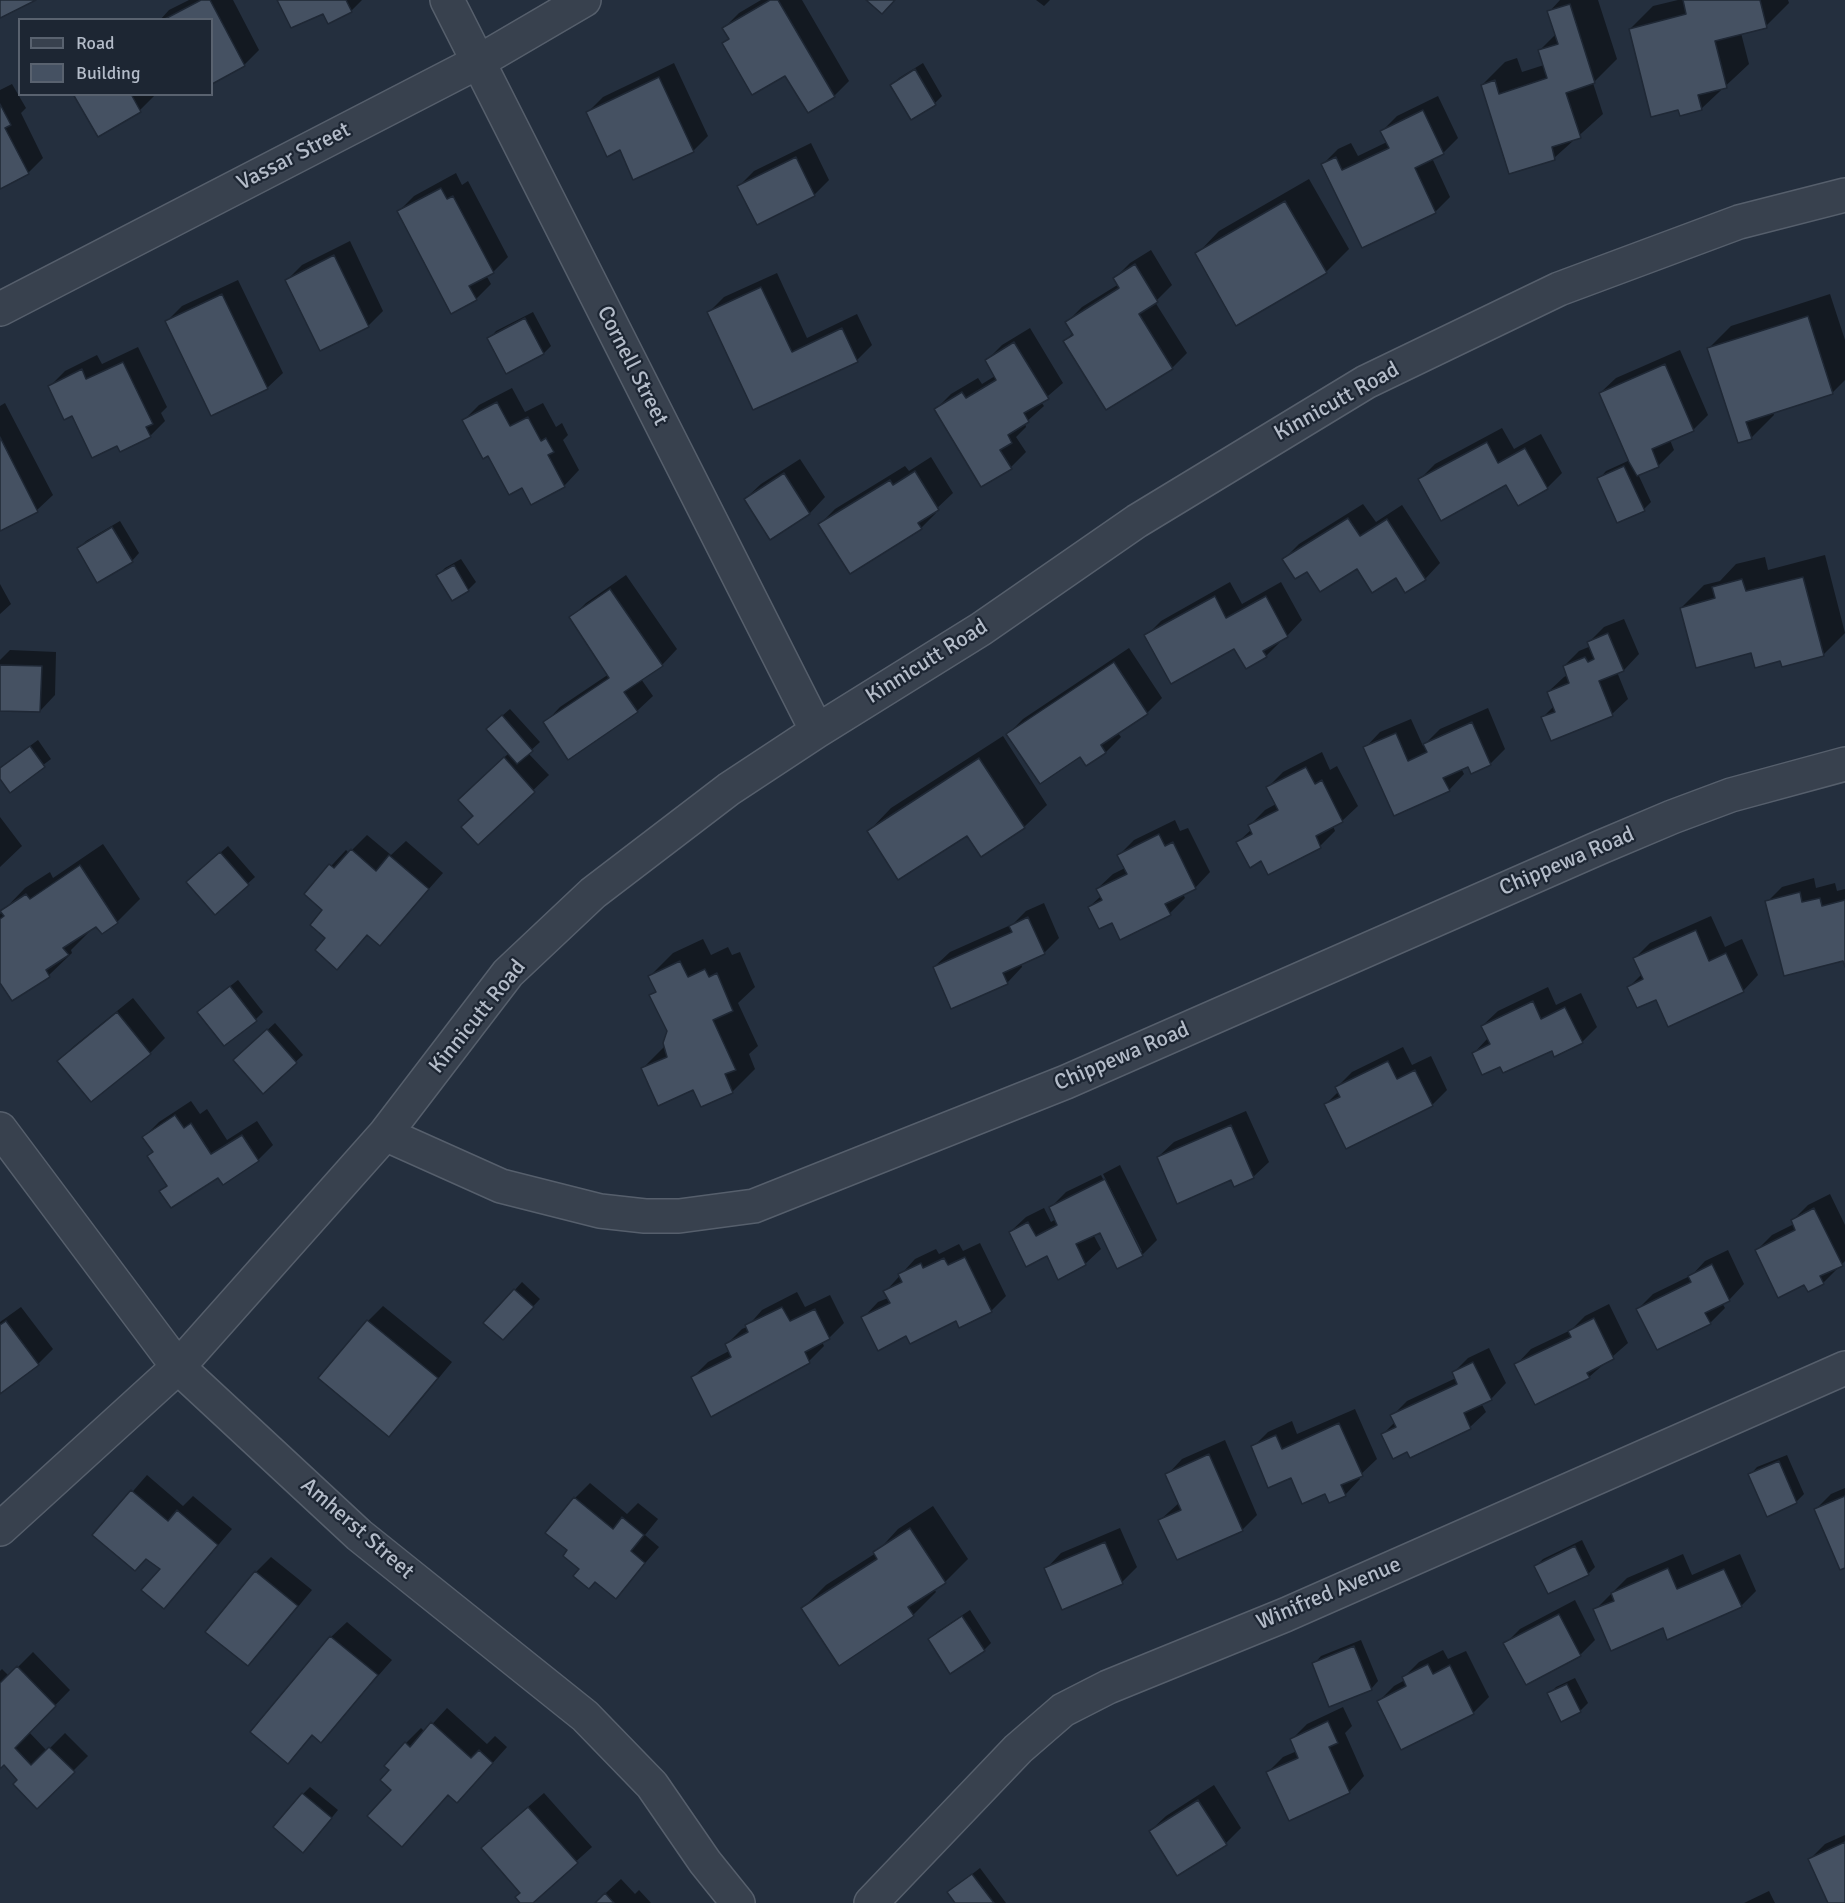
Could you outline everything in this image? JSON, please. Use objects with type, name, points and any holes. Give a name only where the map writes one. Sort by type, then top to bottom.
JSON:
[{"type":"street","name":"Cornell Street","points":[[447,0],[817,731]]},
{"type":"street","name":"Vassar Street","points":[[0,309],[478,62],[584,0]]},
{"type":"street","name":"Kinnicutt Road","points":[[0,1529],[178,1366],[385,1134],[508,973],[594,893],[729,789],[981,629],[1137,521],[1366,382],[1559,289],[1739,222],[1845,195]]},
{"type":"street","name":"Chippewa Road","points":[[385,1134],[501,1186],[600,1211],[645,1216],[680,1216],[754,1206],[1066,1082],[1672,818],[1731,795],[1845,764]]},
{"type":"street","name":"Amherst Street","points":[[0,1129],[178,1366],[359,1535],[585,1716],[652,1785],[705,1862],[738,1903]]},
{"type":"street","name":"Winifred Avenue","points":[[871,1903],[1018,1749],[1063,1710],[1108,1687],[1285,1615],[1845,1368]]},
{"type":"building","points":[[0,0],[36,0],[0,18]]},
{"type":"building","points":[[201,0],[210,0],[245,66],[213,83],[213,18],[167,18]]},
{"type":"building","points":[[277,0],[346,0],[352,12],[328,24],[323,14],[291,28]]},
{"type":"building","points":[[770,0],[778,0],[835,97],[808,113],[785,76],[752,95],[722,43],[729,39],[722,28]]},
{"type":"building","points":[[866,0],[895,0],[882,14]]},
{"type":"building","points":[[1683,0],[1760,0],[1767,28],[1715,41],[1727,88],[1698,95],[1702,110],[1680,116],[1678,110],[1651,117],[1629,29],[1686,14]]},
{"type":"building","points":[[1570,4],[1595,83],[1566,93],[1581,138],[1552,147],[1555,160],[1509,174],[1481,85],[1495,80],[1499,94],[1547,78],[1538,50],[1558,44],[1547,11]]},
{"type":"building","points":[[915,69],[936,105],[911,120],[890,85]]},
{"type":"building","points":[[659,77],[694,152],[633,180],[620,150],[607,157],[586,112]]},
{"type":"building","points":[[74,96],[132,96],[141,112],[98,137]]},
{"type":"building","points":[[0,104],[11,125],[5,128],[29,174],[0,189]]},
{"type":"building","points":[[1423,110],[1444,154],[1415,168],[1436,213],[1362,248],[1321,164],[1336,157],[1342,170],[1389,148],[1380,131]]},
{"type":"building","points":[[796,157],[815,196],[757,225],[737,186]]},
{"type":"building","points":[[441,188],[447,199],[453,196],[494,273],[469,286],[477,300],[451,314],[397,211]]},
{"type":"building","points":[[1285,201],[1327,273],[1236,326],[1195,253]]},
{"type":"building","points":[[334,255],[369,327],[320,351],[285,280]]},
{"type":"building","points":[[1135,264],[1158,302],[1139,314],[1173,369],[1106,410],[1063,341],[1073,335],[1065,322],[1119,288],[1113,278]]},
{"type":"building","points":[[761,287],[792,352],[842,328],[858,362],[753,410],[707,312]]},
{"type":"building","points":[[222,294],[268,389],[211,416],[165,321]]},
{"type":"building","points":[[1808,316],[1833,394],[1746,422],[1752,439],[1738,443],[1707,348]]},
{"type":"building","points":[[525,318],[544,354],[506,374],[487,338]]},
{"type":"building","points":[[1014,342],[1049,399],[1024,413],[1029,422],[1008,435],[1012,443],[1000,450],[1012,469],[981,487],[934,409],[962,392],[966,398],[996,380],[985,360]]},
{"type":"building","points":[[123,362],[153,424],[146,427],[151,437],[120,452],[117,446],[92,458],[72,416],[64,420],[48,386],[82,369],[86,379]]},
{"type":"building","points":[[1665,364],[1694,431],[1652,449],[1659,467],[1637,476],[1599,393]]},
{"type":"building","points":[[497,402],[510,426],[528,417],[541,441],[546,438],[554,452],[548,455],[565,487],[531,505],[522,488],[509,495],[488,456],[483,459],[462,420]]},
{"type":"building","points":[[0,437],[38,512],[0,531]]},
{"type":"building","points":[[1487,442],[1498,463],[1525,448],[1548,489],[1518,506],[1506,485],[1441,521],[1418,479]]},
{"type":"building","points":[[1624,466],[1645,511],[1617,523],[1597,478]]},
{"type":"building","points":[[915,471],[939,510],[918,523],[922,529],[850,574],[818,524],[890,480],[893,485]]},
{"type":"building","points":[[784,473],[810,514],[770,540],[744,499]]},
{"type":"building","points":[[1348,518],[1360,536],[1387,519],[1426,580],[1405,593],[1396,578],[1372,593],[1357,569],[1320,592],[1307,572],[1295,579],[1282,559]]},
{"type":"building","points":[[112,527],[133,562],[97,583],[77,548]]},
{"type":"building","points":[[454,565],[469,591],[452,601],[436,575]]},
{"type":"building","points":[[1803,577],[1824,656],[1782,667],[1780,661],[1755,668],[1751,653],[1696,668],[1680,608],[1715,598],[1712,587],[1742,579],[1746,591]]},
{"type":"building","points":[[610,589],[663,666],[624,692],[638,712],[568,760],[543,722],[609,678],[569,617]]},
{"type":"building","points":[[1215,596],[1226,618],[1266,596],[1288,637],[1263,651],[1267,657],[1246,669],[1234,649],[1171,684],[1144,635]]},
{"type":"building","points":[[1608,633],[1624,671],[1599,681],[1613,716],[1551,741],[1541,717],[1555,712],[1547,692],[1569,683],[1563,666],[1585,657],[1588,662],[1594,659],[1587,642]]},
{"type":"building","points":[[1114,662],[1148,714],[1101,745],[1106,753],[1086,766],[1080,757],[1040,784],[1006,734]]},
{"type":"building","points":[[0,665],[42,666],[40,712],[0,711]]},
{"type":"building","points":[[502,715],[533,751],[517,764],[486,729]]},
{"type":"building","points":[[1472,722],[1491,765],[1471,774],[1468,767],[1443,778],[1450,791],[1394,816],[1363,747],[1396,733],[1408,761],[1427,752],[1423,744]]},
{"type":"building","points":[[30,746],[45,767],[10,793],[0,779],[0,768]]},
{"type":"building","points":[[504,757],[535,792],[478,845],[461,827],[473,816],[458,800]]},
{"type":"building","points":[[979,758],[1025,828],[981,857],[967,836],[898,880],[867,831]]},
{"type":"building","points":[[1306,767],[1315,784],[1322,780],[1343,822],[1316,836],[1321,848],[1268,875],[1261,861],[1250,868],[1236,842],[1252,834],[1248,825],[1278,810],[1266,787]]},
{"type":"building","points":[[1159,834],[1165,846],[1173,842],[1196,889],[1165,904],[1171,915],[1120,940],[1112,923],[1099,929],[1088,907],[1102,900],[1096,889],[1127,874],[1117,855]]},
{"type":"building","points":[[351,849],[376,871],[389,855],[429,889],[380,946],[367,935],[337,970],[315,950],[325,938],[310,925],[322,910],[304,894],[329,864],[334,868]]},
{"type":"building","points":[[220,852],[249,885],[215,915],[186,882]]},
{"type":"building","points":[[80,865],[118,923],[102,934],[96,927],[63,948],[69,955],[46,970],[50,977],[12,1001],[0,983],[0,919],[4,916],[0,911],[26,894],[30,899]]},
{"type":"building","points":[[1800,892],[1802,902],[1820,898],[1822,906],[1845,900],[1845,967],[1843,961],[1784,976],[1765,901]]},
{"type":"building","points":[[1028,917],[1045,954],[1003,973],[1008,984],[951,1009],[933,967],[1012,932],[1009,926]]},
{"type":"building","points":[[1696,930],[1709,961],[1726,953],[1744,992],[1668,1027],[1656,1000],[1637,1008],[1627,987],[1643,979],[1633,958]]},
{"type":"building","points":[[680,961],[688,977],[705,969],[709,977],[717,973],[733,1011],[713,1020],[736,1070],[725,1074],[733,1093],[701,1107],[693,1090],[658,1106],[641,1068],[667,1057],[663,1043],[667,1031],[649,995],[656,992],[648,976]]},
{"type":"building","points":[[230,986],[257,1021],[224,1046],[197,1012]]},
{"type":"building","points":[[1533,1001],[1541,1019],[1565,1007],[1583,1043],[1554,1057],[1552,1051],[1503,1073],[1500,1067],[1482,1075],[1472,1053],[1490,1044],[1481,1026]]},
{"type":"building","points":[[117,1012],[151,1054],[91,1102],[57,1061]]},
{"type":"building","points":[[267,1029],[297,1063],[263,1094],[233,1060]]},
{"type":"building","points":[[1388,1061],[1397,1079],[1415,1070],[1433,1106],[1346,1149],[1324,1104],[1340,1097],[1335,1087]]},
{"type":"building","points":[[175,1115],[184,1128],[191,1123],[211,1154],[242,1135],[259,1161],[223,1185],[218,1178],[171,1208],[159,1191],[167,1186],[147,1156],[153,1152],[142,1137]]},
{"type":"building","points":[[1231,1125],[1254,1178],[1234,1187],[1231,1180],[1177,1204],[1157,1157]]},
{"type":"building","points":[[1105,1179],[1143,1256],[1117,1269],[1100,1233],[1076,1244],[1086,1265],[1058,1280],[1047,1256],[1026,1267],[1009,1232],[1028,1222],[1036,1236],[1057,1225],[1049,1207]]},
{"type":"building","points":[[1814,1208],[1843,1266],[1820,1276],[1824,1284],[1808,1292],[1804,1285],[1778,1298],[1755,1250],[1795,1230],[1791,1220]]},
{"type":"building","points":[[965,1257],[992,1312],[959,1328],[956,1321],[910,1344],[906,1336],[878,1351],[861,1317],[890,1303],[883,1291],[902,1282],[898,1274],[921,1263],[923,1268],[944,1258],[948,1265]]},
{"type":"building","points":[[1712,1264],[1730,1301],[1705,1313],[1711,1324],[1657,1350],[1636,1309],[1691,1282],[1688,1276]]},
{"type":"building","points":[[514,1289],[534,1307],[503,1340],[483,1323]]},
{"type":"building","points":[[782,1307],[790,1321],[815,1309],[830,1339],[805,1352],[810,1363],[711,1417],[691,1377],[731,1357],[725,1344],[748,1332],[745,1325]]},
{"type":"building","points":[[1594,1318],[1614,1359],[1587,1373],[1590,1378],[1535,1405],[1514,1364],[1571,1337],[1568,1331]]},
{"type":"building","points":[[367,1320],[438,1378],[389,1437],[318,1378]]},
{"type":"building","points":[[6,1321],[39,1365],[0,1394],[0,1325]]},
{"type":"building","points":[[1473,1362],[1492,1400],[1464,1413],[1471,1429],[1410,1458],[1407,1452],[1393,1459],[1381,1434],[1396,1427],[1390,1415],[1457,1384],[1452,1372]]},
{"type":"building","points":[[1339,1423],[1363,1476],[1341,1485],[1346,1496],[1329,1503],[1325,1494],[1302,1504],[1291,1478],[1268,1488],[1251,1446],[1276,1435],[1282,1449]]},
{"type":"building","points":[[1209,1454],[1243,1531],[1177,1560],[1158,1520],[1181,1510],[1165,1474]]},
{"type":"building","points":[[1779,1461],[1797,1503],[1767,1517],[1748,1474]]},
{"type":"building","points":[[131,1490],[168,1521],[177,1510],[218,1545],[164,1609],[141,1590],[160,1569],[146,1559],[135,1571],[92,1535]]},
{"type":"building","points":[[1845,1496],[1845,1568],[1840,1570],[1814,1509]]},
{"type":"building","points":[[574,1497],[613,1529],[622,1517],[644,1535],[631,1551],[645,1563],[616,1599],[595,1582],[589,1589],[573,1576],[579,1569],[563,1556],[567,1550],[545,1533]]},
{"type":"building","points":[[910,1528],[946,1583],[908,1607],[914,1616],[839,1666],[801,1608],[877,1559],[873,1552]]},
{"type":"building","points":[[1105,1542],[1123,1584],[1062,1610],[1044,1568]]},
{"type":"building","points":[[1575,1546],[1589,1575],[1548,1594],[1534,1566]]},
{"type":"building","points":[[1668,1568],[1677,1589],[1724,1569],[1742,1607],[1667,1640],[1663,1628],[1611,1651],[1593,1609],[1614,1601],[1611,1593]]},
{"type":"building","points":[[255,1571],[298,1606],[248,1666],[205,1632]]},
{"type":"building","points":[[1559,1614],[1581,1656],[1526,1685],[1503,1643]]},
{"type":"building","points":[[962,1616],[985,1651],[950,1674],[928,1639]]},
{"type":"building","points":[[330,1636],[378,1675],[321,1743],[312,1735],[288,1764],[250,1732]]},
{"type":"building","points":[[1354,1646],[1372,1690],[1329,1707],[1312,1663]]},
{"type":"building","points":[[1428,1664],[1433,1674],[1450,1665],[1474,1714],[1401,1750],[1377,1701],[1406,1686],[1402,1677]]},
{"type":"building","points":[[17,1666],[56,1706],[15,1748],[31,1765],[49,1747],[75,1772],[37,1809],[13,1784],[17,1780],[4,1765],[0,1769],[0,1683]]},
{"type":"building","points":[[1567,1684],[1581,1712],[1561,1722],[1547,1693]]},
{"type":"building","points":[[1328,1721],[1338,1743],[1329,1747],[1350,1793],[1289,1821],[1266,1772],[1298,1758],[1290,1739]]},
{"type":"building","points":[[431,1722],[471,1758],[479,1750],[493,1763],[457,1803],[448,1795],[402,1847],[367,1816],[391,1790],[380,1780],[389,1770],[384,1766],[405,1742],[410,1747]]},
{"type":"building","points":[[302,1793],[332,1818],[303,1853],[273,1827]]},
{"type":"building","points":[[1198,1800],[1227,1845],[1177,1876],[1149,1831]]},
{"type":"building","points":[[528,1807],[578,1863],[533,1903],[520,1903],[515,1897],[520,1893],[481,1848]]},
{"type":"building","points":[[1845,1842],[1845,1903],[1828,1903],[1808,1859]]},
{"type":"building","points":[[972,1874],[994,1903],[955,1903],[947,1892]]},
{"type":"building","points":[[605,1893],[614,1903],[595,1903]]}]
